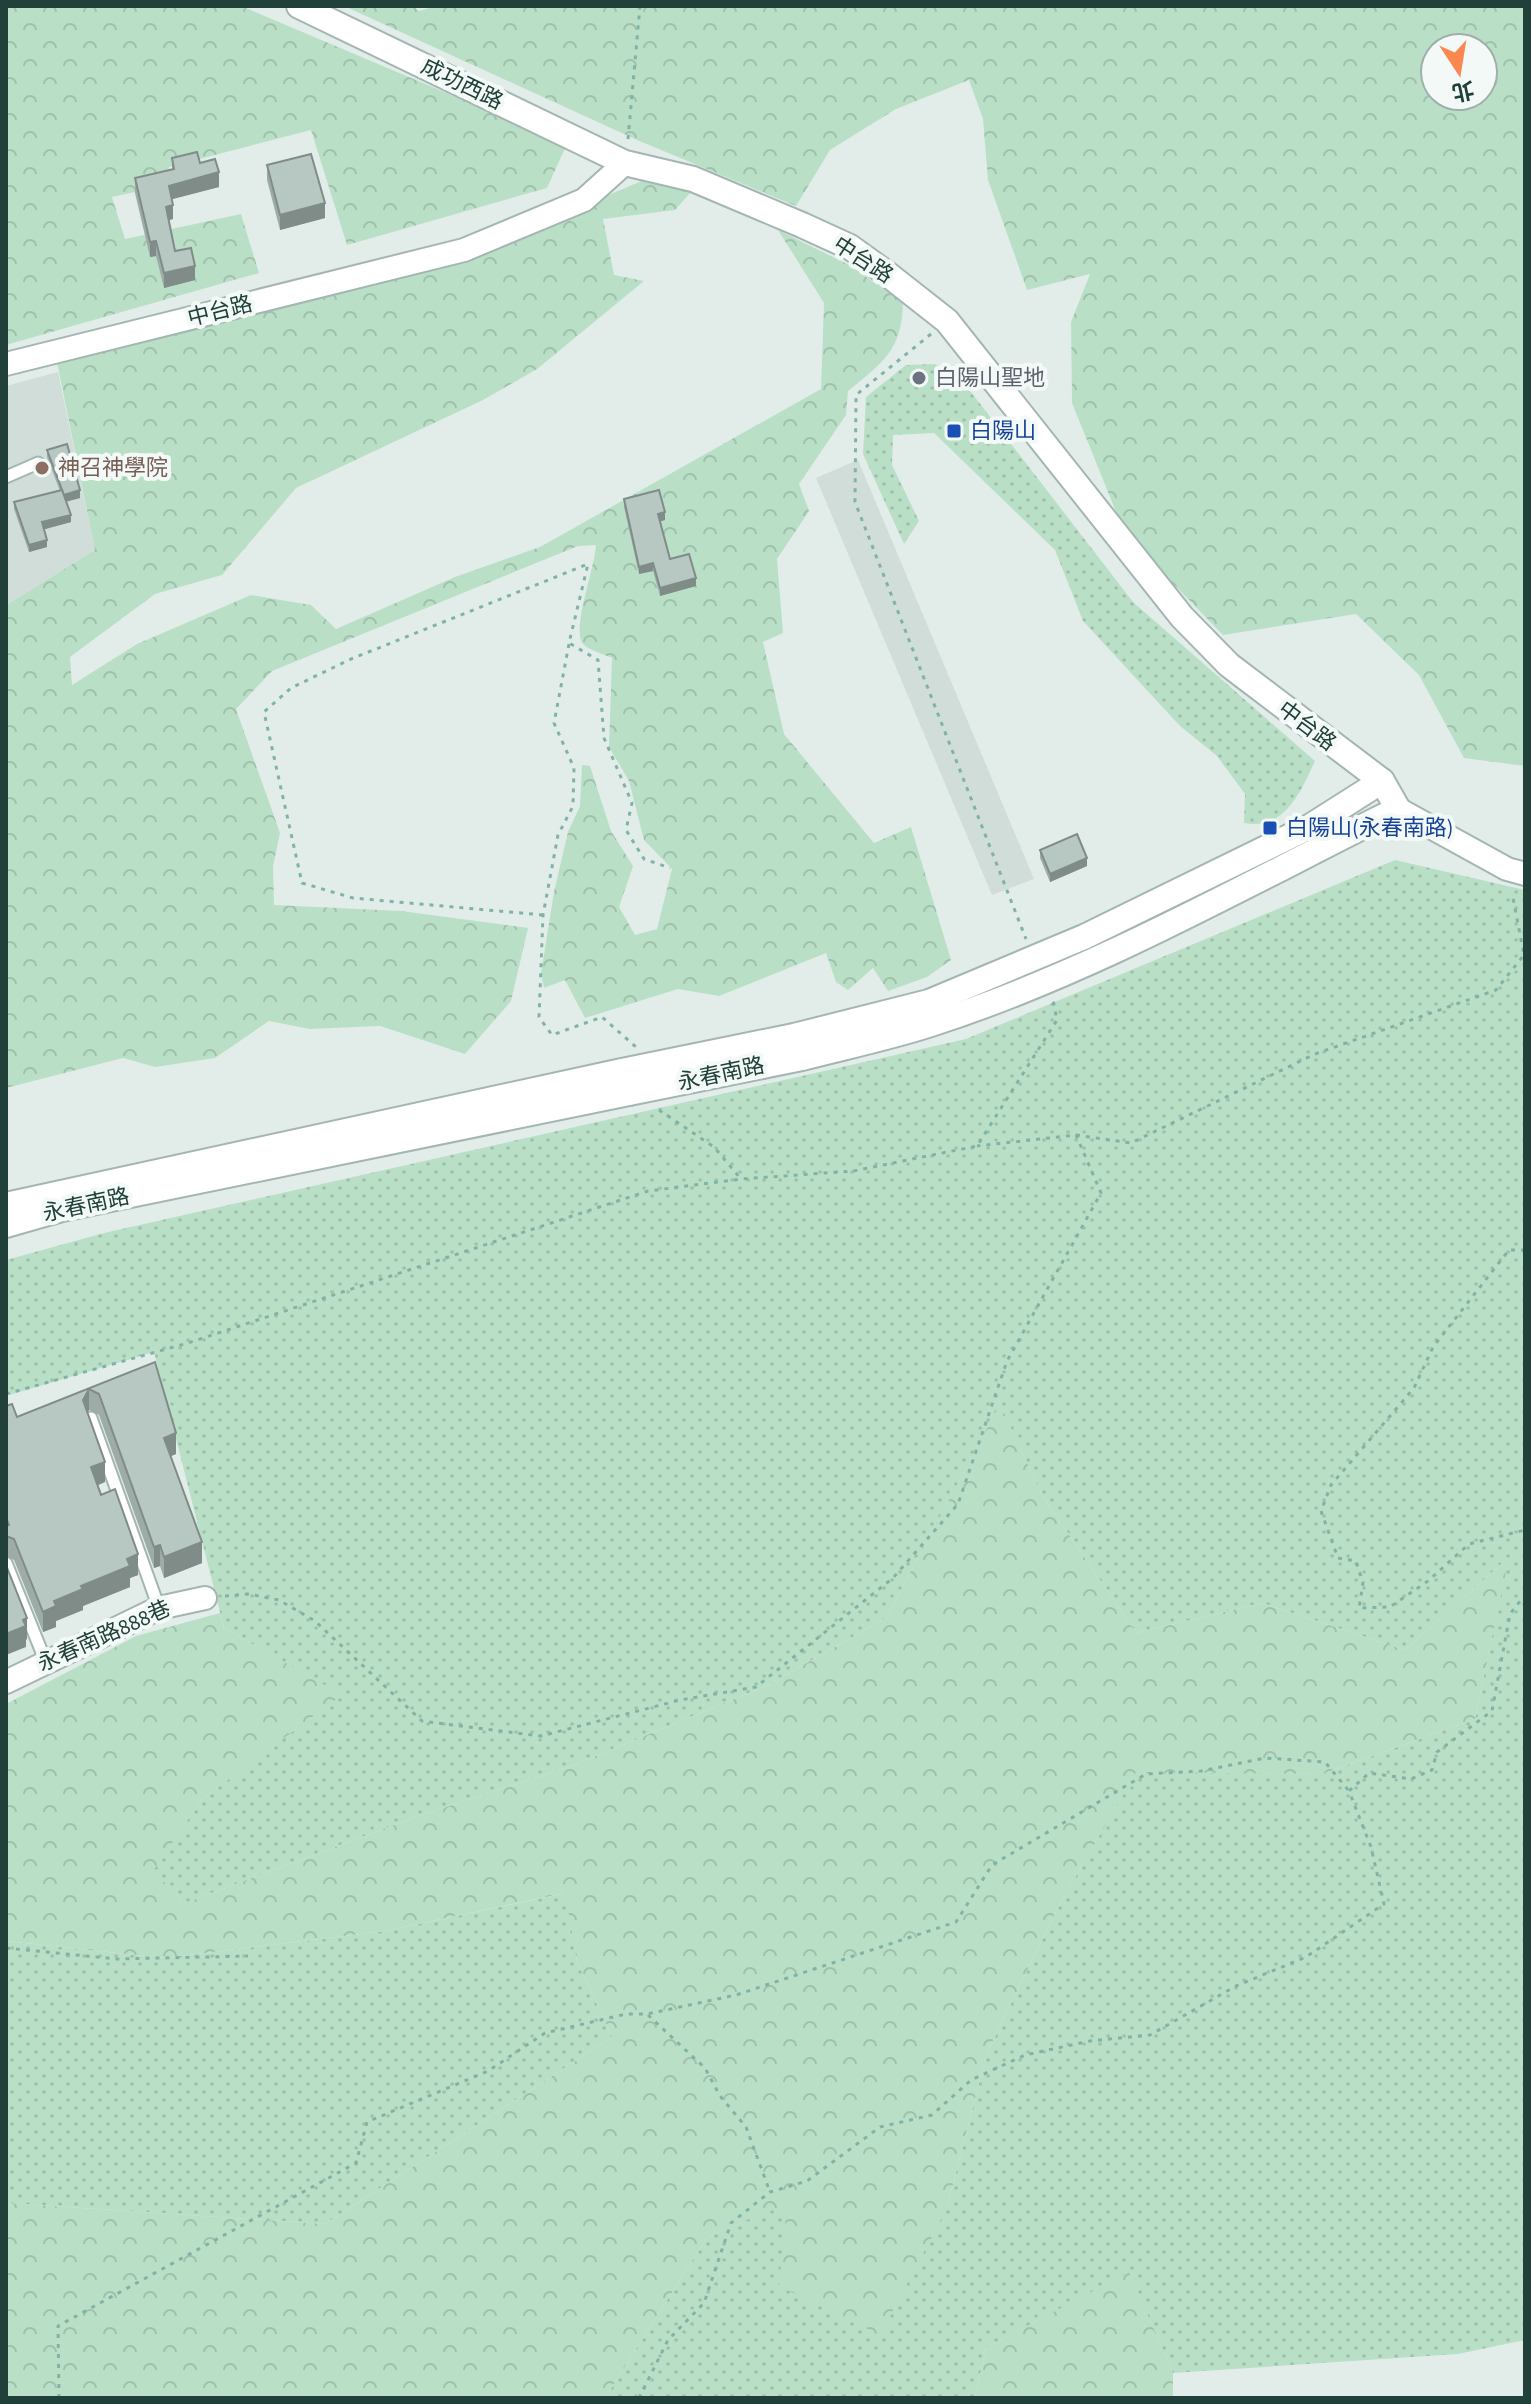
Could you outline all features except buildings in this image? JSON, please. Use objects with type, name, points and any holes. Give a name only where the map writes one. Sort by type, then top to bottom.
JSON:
[{"type":"street","name":"成功西路","points":[[299,6],[625,163]]},
{"type":"street","name":"中台路","points":[[6,364],[464,250],[584,200],[625,163],[693,179],[850,247],[947,321],[1182,617],[1229,665],[1382,781],[1398,809]]},
{"type":"street","name":"永春南路","points":[[798,1047],[929,1002],[1084,937],[1311,826],[1382,781]]},
{"type":"street","name":"永春南路","points":[[9,1214],[630,1073],[930,1025],[1022,990],[1128,943],[1398,809]]},
{"type":"street","points":[[1398,809],[1516,871]]},
{"type":"street","name":"永春南路888巷","points":[[6,1682],[45,1660],[159,1608],[205,1598]]},
{"type":"lane","points":[[6,477],[38,463]]},
{"type":"lane","points":[[91,1418],[159,1608]]},
{"type":"lane","points":[[6,1563],[45,1660]]},
{"type":"path","points":[[625,163],[640,6]]},
{"type":"path","points":[[947,321],[856,395],[855,502],[1026,939]]},
{"type":"path","points":[[543,915],[353,898],[302,883],[264,712],[291,688],[351,659],[588,564],[554,723],[574,768],[573,806],[558,835],[543,915],[539,1017],[552,1035],[602,1017],[634,1042],[630,1073]]},
{"type":"path","points":[[569,643],[598,660],[604,738],[632,803],[626,830],[644,859],[670,868]]},
{"type":"path","points":[[6,1394],[188,1343],[648,1191],[741,1179],[853,1171],[977,1146],[1076,1135],[1131,1143],[1315,1054],[1496,990],[1524,955],[1516,871]]},
{"type":"path","points":[[977,1146],[1057,1020],[1052,997]]},
{"type":"path","points":[[655,1098],[660,1112],[714,1147],[741,1179]]},
{"type":"path","points":[[205,1598],[248,1594],[279,1600],[315,1621],[422,1721],[541,1736],[680,1700],[756,1687],[893,1578],[958,1504],[1007,1361],[1101,1193],[1076,1135]]},
{"type":"path","points":[[1525,1250],[1509,1250],[1433,1347],[1414,1388],[1331,1485],[1321,1511],[1338,1558],[1356,1561],[1363,1583],[1359,1608],[1390,1607],[1428,1581],[1469,1544],[1525,1530]]},
{"type":"path","points":[[1349,1791],[1369,1773],[1411,1779],[1432,1770],[1437,1752],[1492,1711],[1510,1614],[1525,1595]]},
{"type":"path","points":[[59,2398],[58,2326],[356,2163],[367,2122],[488,2071],[545,2033],[626,2014],[647,2014],[736,1995],[956,1922],[992,1865],[1146,1774],[1201,1771],[1265,1758],[1325,1762],[1349,1791],[1371,1847],[1384,1904],[1306,1957],[1236,1986],[1150,2035],[1090,2041],[1025,2055],[971,2080],[932,2115],[880,2127],[807,2181],[770,2192],[731,2223],[704,2303],[668,2340],[639,2398]]},
{"type":"path","points":[[6,1948],[117,1959],[248,1956]]},
{"type":"path","points":[[647,2014],[705,2068],[720,2096],[746,2127],[752,2149],[762,2162],[770,2192]]},
{"type":"shaded area","name":"神召神學院","points":[[58,372],[95,550],[6,605],[6,386]]},
{"type":"shaded area","points":[[858,460],[1034,879],[992,895],[816,478]]},
{"type":"green space","points":[[6,6],[241,6],[567,144],[547,188],[347,245],[311,130],[169,167],[167,185],[112,197],[125,239],[241,214],[259,273],[6,345]]},
{"type":"green space","points":[[344,6],[413,6],[419,11],[436,6],[1525,6],[1525,766],[1464,758],[1419,675],[1356,614],[1223,635],[1125,534],[1072,403],[1071,322],[1090,274],[1027,290],[988,180],[983,119],[969,80],[896,109],[830,150],[796,206],[637,140]]},
{"type":"green space","points":[[646,179],[691,192],[675,210],[603,219],[614,275],[644,281],[537,369],[483,400],[296,488],[222,575],[155,594],[70,657],[72,685],[137,644],[251,595],[311,605],[336,629],[455,577],[540,547],[821,389],[824,303],[778,230],[851,266],[903,303],[894,345],[880,364],[848,391],[846,415],[799,484],[809,511],[777,559],[783,633],[763,642],[784,734],[874,843],[911,827],[951,960],[927,977],[888,991],[873,968],[848,990],[836,982],[826,953],[719,996],[678,989],[585,1018],[565,980],[544,988],[541,973],[554,892],[568,832],[580,806],[582,765],[590,766],[611,831],[633,866],[619,907],[635,935],[657,929],[672,869],[644,840],[629,781],[609,747],[612,658],[583,644],[580,636],[596,545],[578,546],[272,671],[236,709],[280,833],[273,866],[274,905],[401,911],[528,928],[511,1001],[465,1054],[380,1026],[310,1029],[269,1021],[215,1058],[155,1067],[123,1058],[6,1088],[6,605],[95,550],[57,362],[469,255]]},
{"type":"green space","points":[[935,364],[961,379],[1133,602],[1315,761],[1297,796],[1281,815],[1258,824],[1244,823],[1245,794],[1217,756],[1180,726],[1083,621],[1055,550],[934,433],[893,435],[892,465],[919,521],[904,544],[863,454],[866,397],[906,365]]},
{"type":"green space","points":[[1395,860],[1525,890],[1525,2340],[1458,2354],[1173,2373],[1129,2273],[986,2348],[975,2398],[605,2398],[707,2237],[787,2203],[947,2208],[986,2055],[1056,1911],[1136,1771],[1322,1774],[1475,1719],[1508,1558],[1405,1650],[1262,1603],[1136,1633],[1042,1495],[1000,1405],[886,1618],[768,1685],[574,1765],[410,1819],[185,1903],[152,1871],[202,1799],[341,1695],[224,1628],[154,1352],[6,1396],[6,1260],[104,1233],[966,1039]]},
{"type":"green space","points":[[1000,1404],[1042,1495],[1136,1633],[1262,1603],[1405,1650],[1509,1557],[1475,1719],[1322,1774],[1136,1772],[1056,1911],[986,2055],[947,2208],[880,2335],[779,2286],[787,2204],[707,2237],[605,2398],[6,2398],[6,2203],[325,2224],[612,2037],[577,1961],[565,1893],[385,1931],[164,1958],[6,1941],[6,1704],[136,1636],[220,1613],[224,1628],[342,1695],[202,1799],[153,1871],[185,1903],[410,1819],[574,1765],[768,1685],[886,1618]]},
{"type":"green space","points":[[566,1893],[577,1961],[612,2037],[325,2224],[6,2203],[6,1941],[164,1958],[385,1931]]},
{"type":"green space","points":[[1129,2272],[1173,2373],[1173,2398],[975,2398],[986,2348]]},
{"type":"place","name":"白陽山聖地","points":[[919,378]]},
{"type":"place","name":"白陽山","points":[[954,431]]},
{"type":"place","name":"神召神學院","points":[[42,468]]},
{"type":"place","name":"白陽山(永春南路)","points":[[1270,828]]}]
